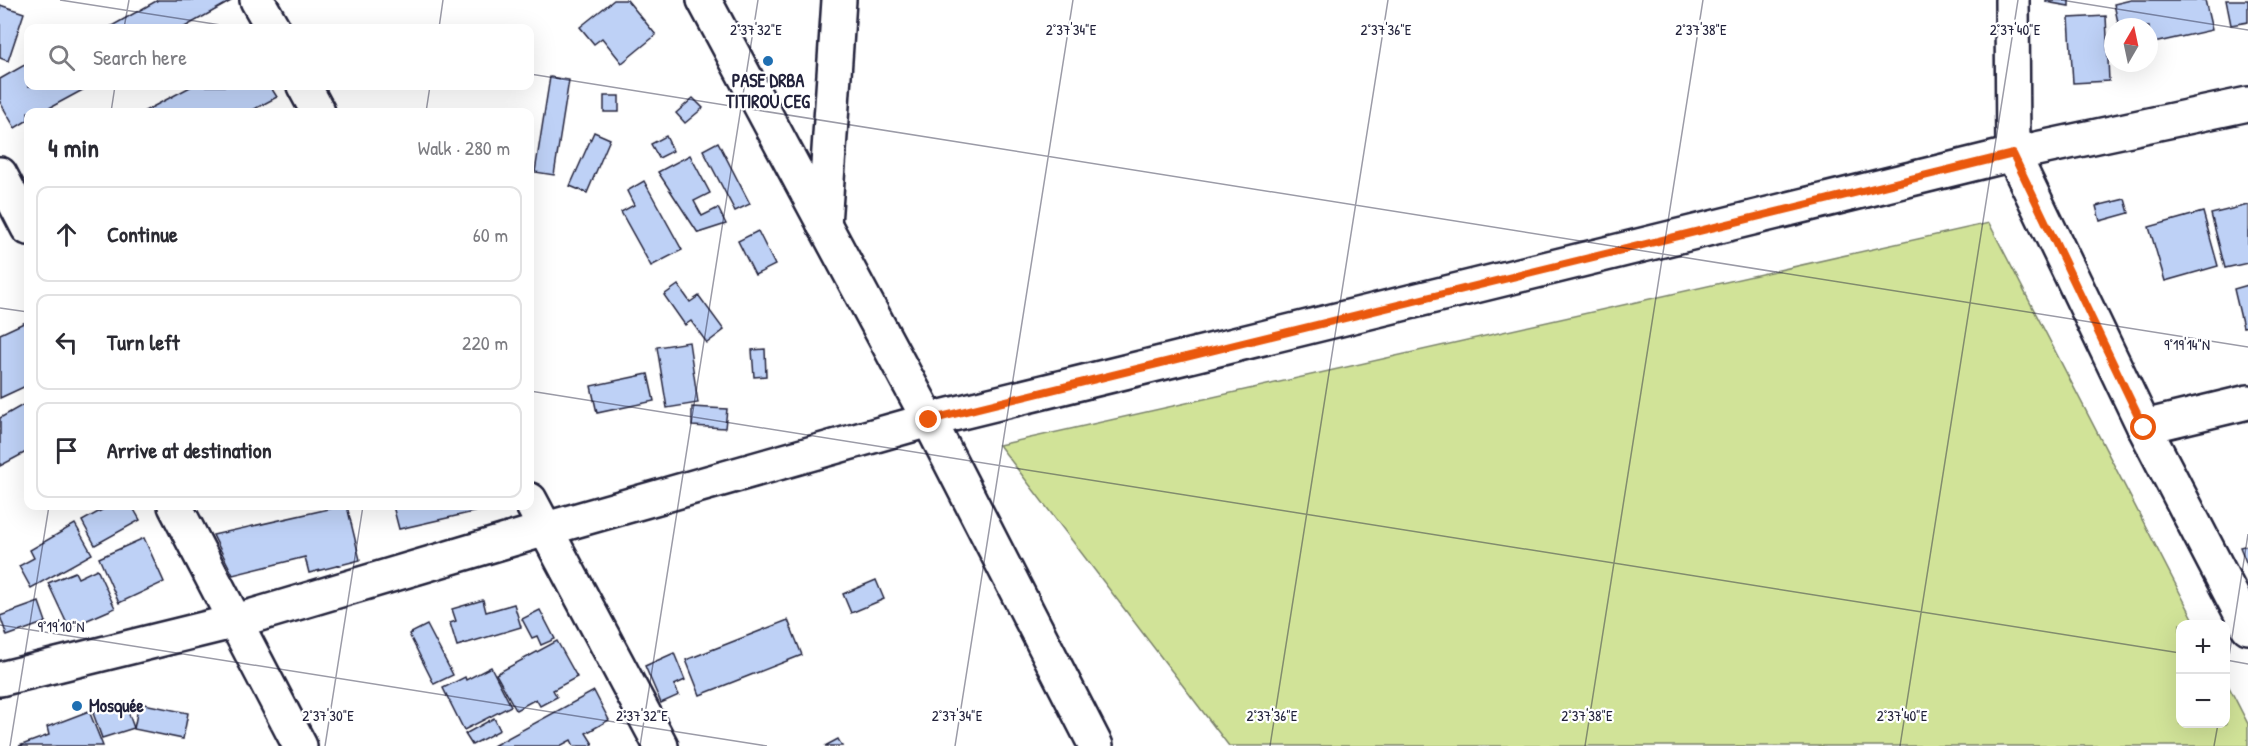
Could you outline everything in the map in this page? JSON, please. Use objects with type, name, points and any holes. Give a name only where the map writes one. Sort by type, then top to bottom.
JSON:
[{"type":"street","points":[[257,0],[271,24]]},
{"type":"street","points":[[704,0],[929,420],[1096,746]]},
{"type":"street","points":[[824,225],[839,0]]},
{"type":"street","points":[[2012,0],[2013,154],[2144,428],[2248,627]]},
{"type":"street","points":[[306,90],[316,108]]},
{"type":"street","points":[[0,679],[236,621],[546,529],[929,420],[2013,154],[2248,104]]},
{"type":"street","points":[[0,174],[24,220]]},
{"type":"street","points":[[2144,428],[2248,402]]},
{"type":"street","points":[[534,507],[661,746]]},
{"type":"street","points":[[178,510],[300,746]]},
{"type":"green space","points":[[1989,223],[2194,620],[2176,620],[2176,728],[2230,728],[2230,689],[2248,724],[2248,746],[1229,746],[999,445]]},
{"type":"building","points":[[158,0],[231,1],[190,24],[115,24]]},
{"type":"building","points":[[614,0],[627,0],[656,35],[622,63],[602,38],[594,44],[580,27]]},
{"type":"building","points":[[2046,0],[2069,0],[2069,6],[2046,2]]},
{"type":"building","points":[[2131,0],[2205,0],[2212,30],[2158,42],[2158,18],[2117,18],[2114,4]]},
{"type":"building","points":[[2226,0],[2248,0],[2248,22],[2231,25]]},
{"type":"building","points":[[0,5],[24,13],[8,61],[0,58]]},
{"type":"building","points":[[2106,16],[2104,18],[2104,72],[2109,72],[2109,81],[2073,83],[2069,18]]},
{"type":"building","points":[[24,65],[24,90],[83,90],[49,108],[24,108],[24,122],[15,128],[0,102],[0,79]]},
{"type":"building","points":[[550,77],[569,80],[554,175],[535,172]]},
{"type":"building","points":[[184,90],[273,90],[277,97],[256,108],[151,108]]},
{"type":"building","points":[[604,96],[619,96],[619,112],[604,112]]},
{"type":"building","points":[[693,98],[703,108],[685,123],[676,113]]},
{"type":"building","points":[[594,132],[610,139],[587,193],[570,186]]},
{"type":"building","points":[[666,136],[673,151],[659,158],[651,144]]},
{"type":"building","points":[[718,142],[750,204],[735,211],[703,150]]},
{"type":"building","points":[[690,155],[710,193],[694,201],[702,216],[718,208],[726,224],[698,233],[658,172]]},
{"type":"building","points":[[644,181],[682,250],[651,266],[621,212],[634,205],[627,191]]},
{"type":"building","points":[[2125,199],[2129,213],[2100,221],[2096,206]]},
{"type":"building","points":[[2248,205],[2248,263],[2225,268],[2211,214]]},
{"type":"building","points":[[2203,212],[2218,266],[2165,281],[2149,227]]},
{"type":"building","points":[[758,231],[775,265],[755,275],[738,241]]},
{"type":"building","points":[[678,285],[690,302],[699,296],[724,330],[707,343],[691,321],[685,325],[664,295]]},
{"type":"building","points":[[2248,285],[2248,326],[2243,327],[2234,289]]},
{"type":"building","points":[[24,323],[24,387],[0,398],[0,334]]},
{"type":"building","points":[[689,342],[698,403],[667,408],[657,347]]},
{"type":"building","points":[[765,349],[766,376],[754,377],[752,350]]},
{"type":"building","points":[[648,374],[654,401],[597,413],[591,386]]},
{"type":"building","points":[[24,404],[24,453],[0,466],[0,418]]},
{"type":"building","points":[[692,407],[727,409],[725,428],[692,426]]},
{"type":"building","points":[[102,510],[134,510],[140,520],[95,545],[82,521]]},
{"type":"building","points":[[324,510],[348,510],[360,560],[309,573],[305,557],[233,575],[213,535]]},
{"type":"building","points":[[394,510],[482,510],[399,529]]},
{"type":"building","points":[[75,524],[92,554],[31,588],[19,566],[34,558],[30,550]]},
{"type":"building","points":[[144,538],[164,582],[119,603],[99,558]]},
{"type":"building","points":[[2248,545],[2248,567],[2240,547]]},
{"type":"building","points":[[97,569],[115,608],[69,628],[48,583],[75,572],[78,578]]},
{"type":"building","points":[[876,580],[884,599],[851,613],[843,594]]},
{"type":"building","points":[[483,600],[486,612],[514,604],[521,627],[457,646],[450,623],[456,621],[452,609]]},
{"type":"building","points":[[39,602],[46,622],[7,636],[0,616]]},
{"type":"building","points":[[540,610],[555,639],[541,645],[537,636],[532,638],[522,619]]},
{"type":"building","points":[[788,620],[802,655],[700,695],[686,660]]},
{"type":"building","points":[[427,625],[453,675],[434,684],[409,634]]},
{"type":"building","points":[[557,641],[577,677],[553,690],[557,697],[540,706],[536,699],[516,710],[496,674]]},
{"type":"building","points":[[674,653],[685,680],[674,685],[679,695],[661,703],[645,666]]},
{"type":"building","points":[[491,667],[511,706],[464,730],[443,688],[465,677],[466,680]]},
{"type":"building","points":[[594,691],[609,720],[586,733],[593,744],[590,746],[574,746],[571,740],[560,746],[493,746]]},
{"type":"building","points":[[125,703],[134,728],[102,738],[93,713]]},
{"type":"building","points":[[139,703],[188,713],[183,739],[134,729]]},
{"type":"building","points":[[89,711],[103,746],[19,746],[49,735],[47,727]]},
{"type":"building","points":[[494,718],[500,730],[472,745],[465,734]]},
{"type":"building","points":[[838,739],[842,746],[825,746]]},
{"type":"place","name":"PASE DRBA TITIROU CEG","points":[[768,61]]},
{"type":"place","name":"Mosquée","points":[[77,706]]},
{"type":"route","points":[[929,420],[2013,154],[2144,428]]}]
